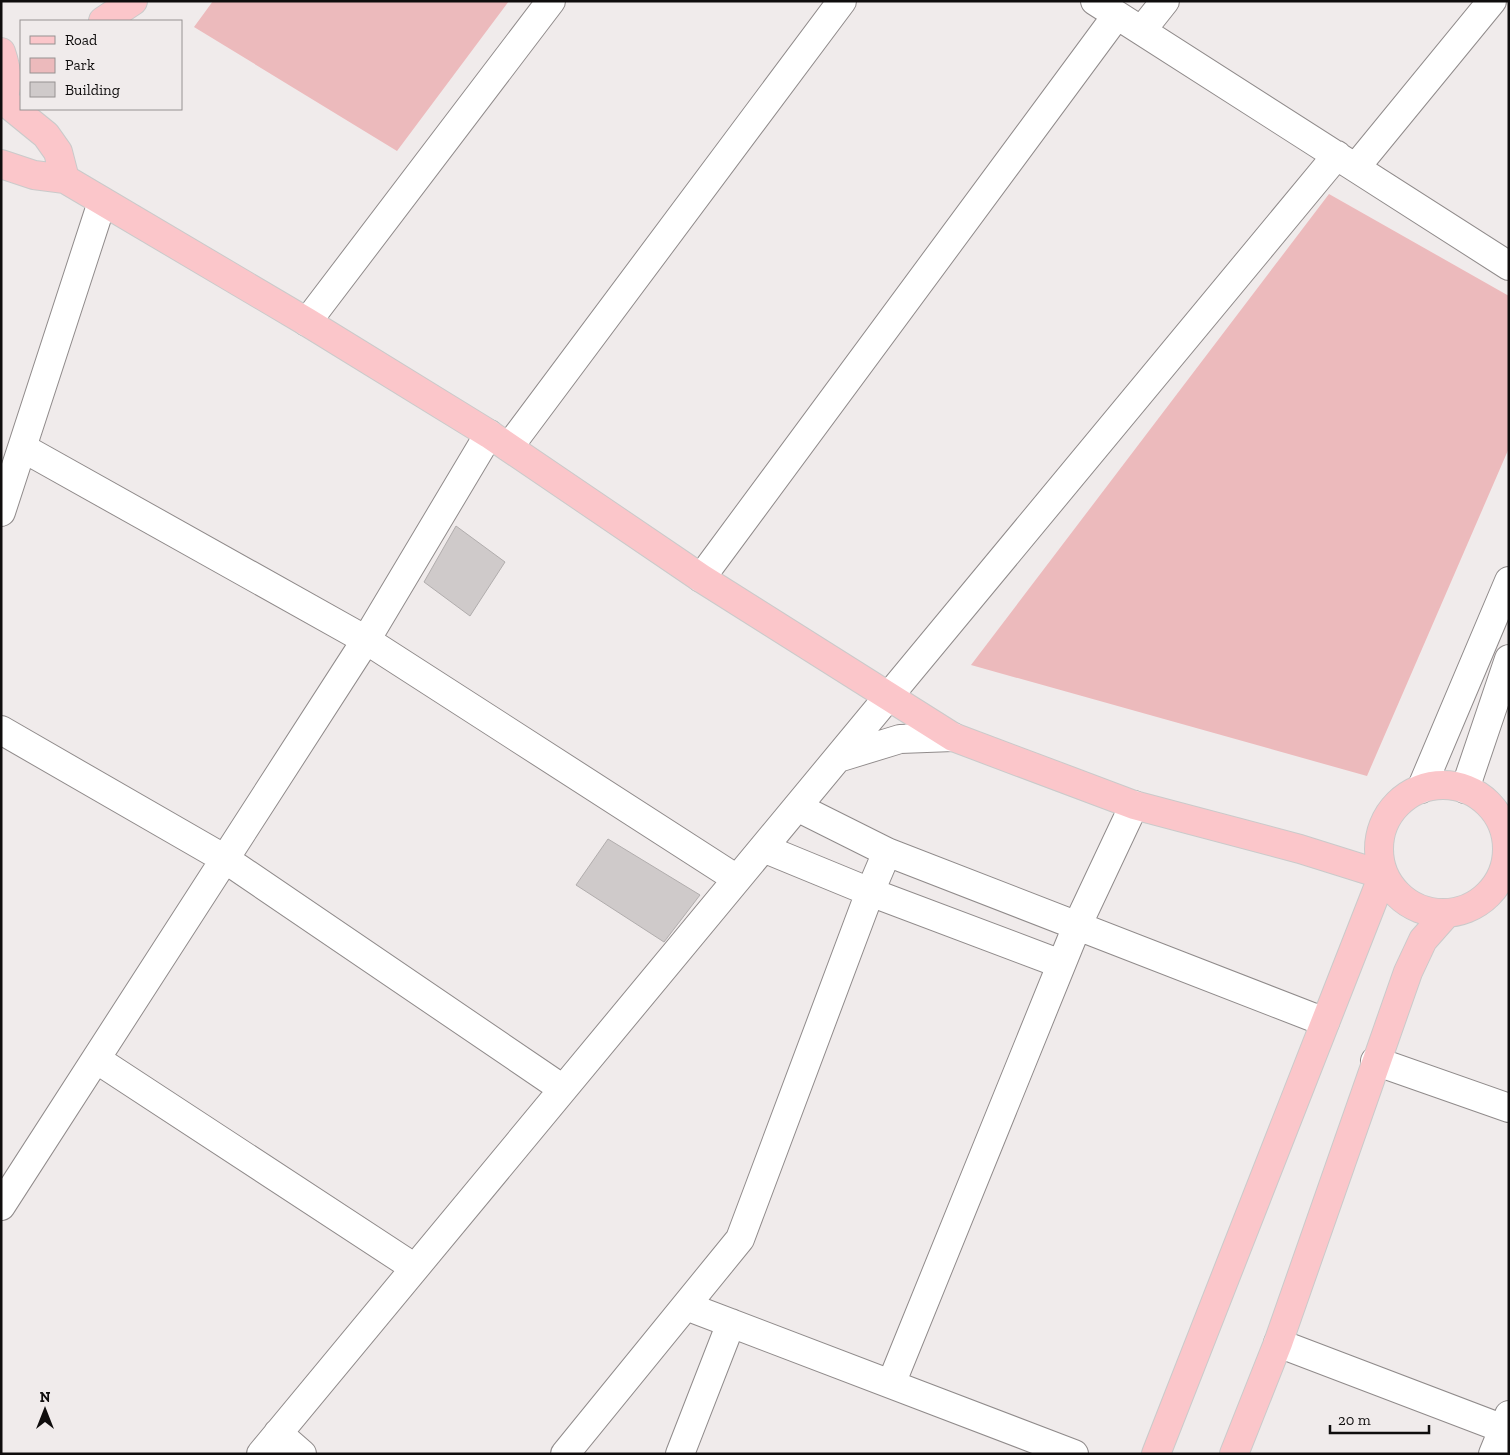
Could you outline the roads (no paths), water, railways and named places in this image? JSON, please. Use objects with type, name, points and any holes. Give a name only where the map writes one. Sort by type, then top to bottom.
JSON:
[{"type":"main road","points":[[104,20],[133,1]]},
{"type":"main road","points":[[1,52],[6,68],[8,91],[20,105]]},
{"type":"main road","points":[[24,110],[58,152],[66,179]]},
{"type":"main road","points":[[1,164],[34,175],[66,179],[307,322],[499,440],[701,578],[953,737],[1134,805],[1300,849],[1383,876]]},
{"type":"main road","points":[[1443,785],[1465,789],[1481,798],[1494,811],[1503,826],[1508,845],[1505,864],[1498,882],[1497,900],[1446,914],[1427,911],[1409,904],[1394,892],[1383,876],[1379,858],[1379,840],[1384,822],[1400,801],[1421,789],[1443,785]]},
{"type":"main road","points":[[1156,1454],[1383,876]]},
{"type":"main road","points":[[1234,1454],[1278,1342],[1375,1061],[1414,956],[1422,940],[1446,914]]},
{"type":"street","points":[[307,322],[551,1]]},
{"type":"street","points":[[1,1206],[366,640],[499,440],[842,1]]},
{"type":"street","points":[[1142,30],[1165,1]]},
{"type":"street","points":[[302,1454],[270,1444],[889,696],[1346,161],[1492,1]]},
{"type":"street","points":[[701,578],[1106,8],[1509,266]]},
{"type":"street","points":[[1,512],[102,202]]},
{"type":"street","points":[[23,448],[366,640],[737,879]]},
{"type":"street","points":[[1421,789],[1509,581]]},
{"type":"street","points":[[1465,789],[1509,659]]},
{"type":"street","points":[[1,730],[225,859],[563,1089]]},
{"type":"street","points":[[838,758],[900,739],[953,737]]},
{"type":"street","points":[[891,1384],[1077,926],[1134,805]]},
{"type":"street","points":[[797,807],[887,852],[1325,1022]]},
{"type":"street","points":[[763,848],[870,892],[1062,964]]},
{"type":"street","points":[[565,1454],[740,1239],[870,892],[887,852]]},
{"type":"street","points":[[96,1060],[415,1268]]},
{"type":"street","points":[[1375,1061],[1509,1108]]},
{"type":"street","points":[[686,1306],[1074,1454]]},
{"type":"street","points":[[680,1454],[731,1323]]},
{"type":"street","points":[[1278,1342],[1503,1432]]}]
